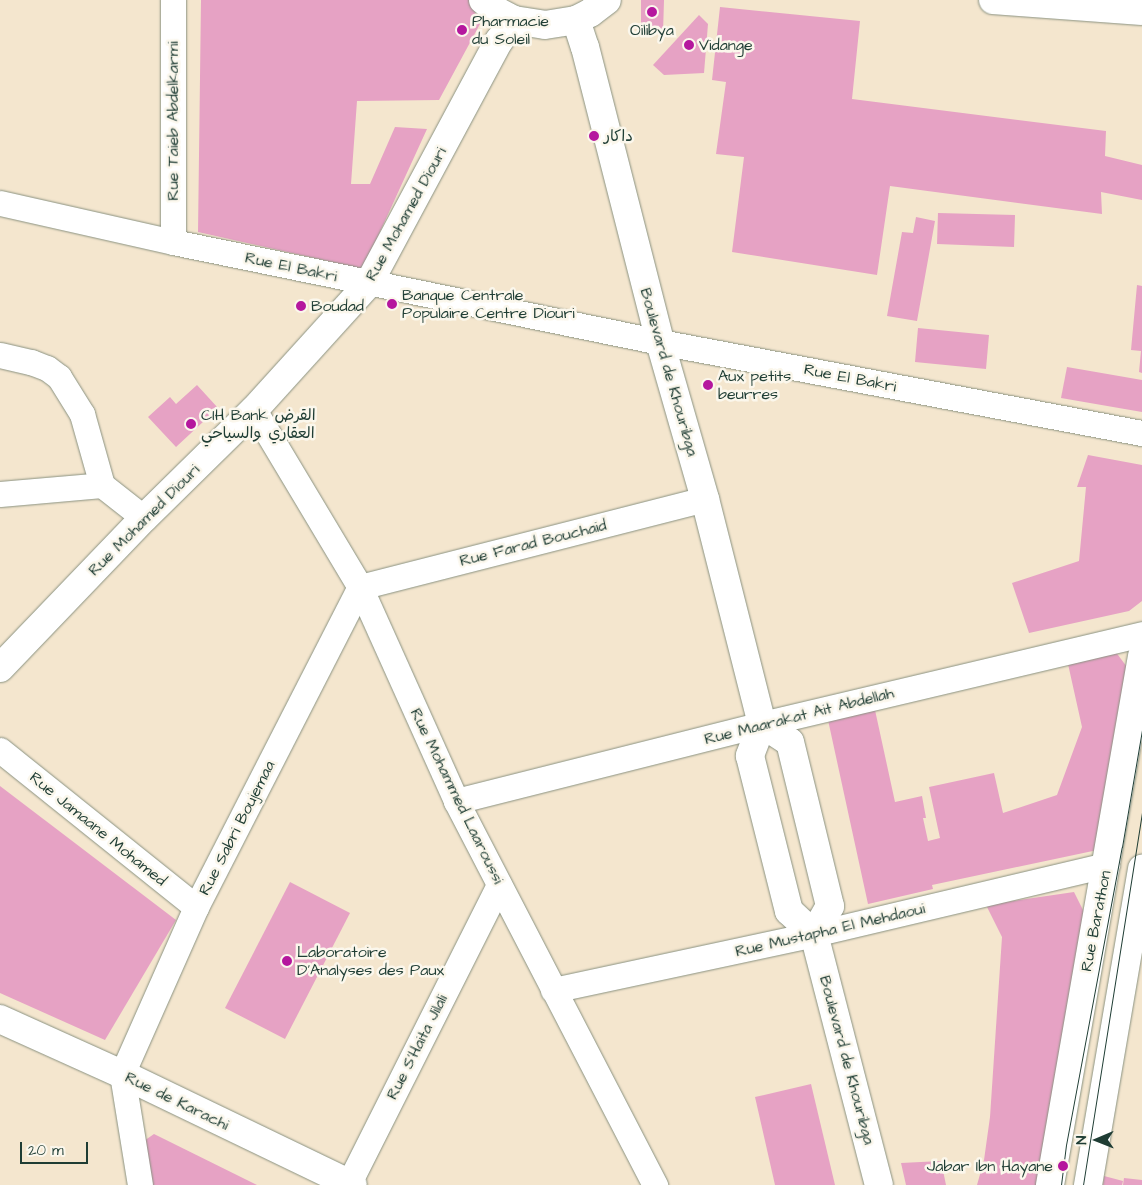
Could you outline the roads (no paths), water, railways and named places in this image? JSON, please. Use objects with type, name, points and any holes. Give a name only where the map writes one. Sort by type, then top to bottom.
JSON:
[{"type":"street","name":"Rue Taieb Abdelkarmi","points":[[173,0],[173,242]]},
{"type":"street","points":[[483,0],[497,12],[514,20],[545,26],[576,20],[608,0]]},
{"type":"street","points":[[993,0],[1142,11]]},
{"type":"street","name":"Rue Mohamed Diouri","points":[[0,668],[144,518],[254,410],[370,283],[499,41],[514,20]]},
{"type":"street","name":"Boulevard de Khouribga","points":[[576,20],[585,46],[660,342],[705,499],[762,724]]},
{"type":"street","name":"Rue El Bakri","points":[[0,203],[173,242],[660,342],[1142,433]]},
{"type":"street","points":[[0,355],[31,362],[47,368],[59,377],[82,414],[102,485],[144,518]]},
{"type":"street","name":"Rue Mohammed Laaroussi","points":[[254,410],[360,587],[456,801],[552,990],[655,1185]]},
{"type":"street","points":[[0,494],[102,485]]},
{"type":"street","name":"Rue Farad Bouchaid","points":[[360,587],[705,499]]},
{"type":"street","name":"Rue Sabri Boujemaa","points":[[122,1074],[196,907],[360,587]]},
{"type":"street","name":"Rue Maarakat Ait Abdellah","points":[[456,801],[762,724],[1142,634]]},
{"type":"street","name":"Rue Barathon","points":[[1050,1185],[1142,656]]},
{"type":"street","points":[[762,724],[790,742],[830,906],[814,934],[789,911],[752,766],[750,756],[762,724]]},
{"type":"street","name":"Rue Jamaane Mohamed","points":[[0,750],[196,907]]},
{"type":"street","name":"Rue Mustapha El Mehdaoui","points":[[552,990],[814,934],[1107,865]]},
{"type":"street","points":[[1088,1185],[1142,869]]},
{"type":"street","name":"Rue S'Haita Jilali","points":[[351,1184],[499,885]]},
{"type":"street","name":"Boulevard de Khouribga","points":[[814,934],[879,1185]]},
{"type":"street","name":"Rue de Karachi","points":[[0,1019],[122,1074],[351,1184]]},
{"type":"street","points":[[122,1074],[140,1185]]},
{"type":"tram line","points":[[1061,1185],[1066,1145],[1142,730]]},
{"type":"tram line","points":[[1083,1185],[1142,811]]},
{"type":"place","name":"Oilibya","points":[[652,12]]},
{"type":"place","name":"Pharmacie du Soleil","points":[[462,30]]},
{"type":"place","name":"Vidange","points":[[689,45]]},
{"type":"place","name":"داكار","points":[[594,136]]},
{"type":"place","name":"Banque Centrale Populaire Centre Diouri","points":[[392,304]]},
{"type":"place","name":"Boudad","points":[[301,306]]},
{"type":"place","name":"Aux petits beurres","points":[[708,385]]},
{"type":"place","name":"CIH Bank القرض العقاري والسياحي","points":[[191,424]]},
{"type":"place","name":"Laboratoire D'Analyses des Paux","points":[[287,961]]},
{"type":"place","name":"Jabar Ibn Hayane","points":[[1063,1166]]}]
